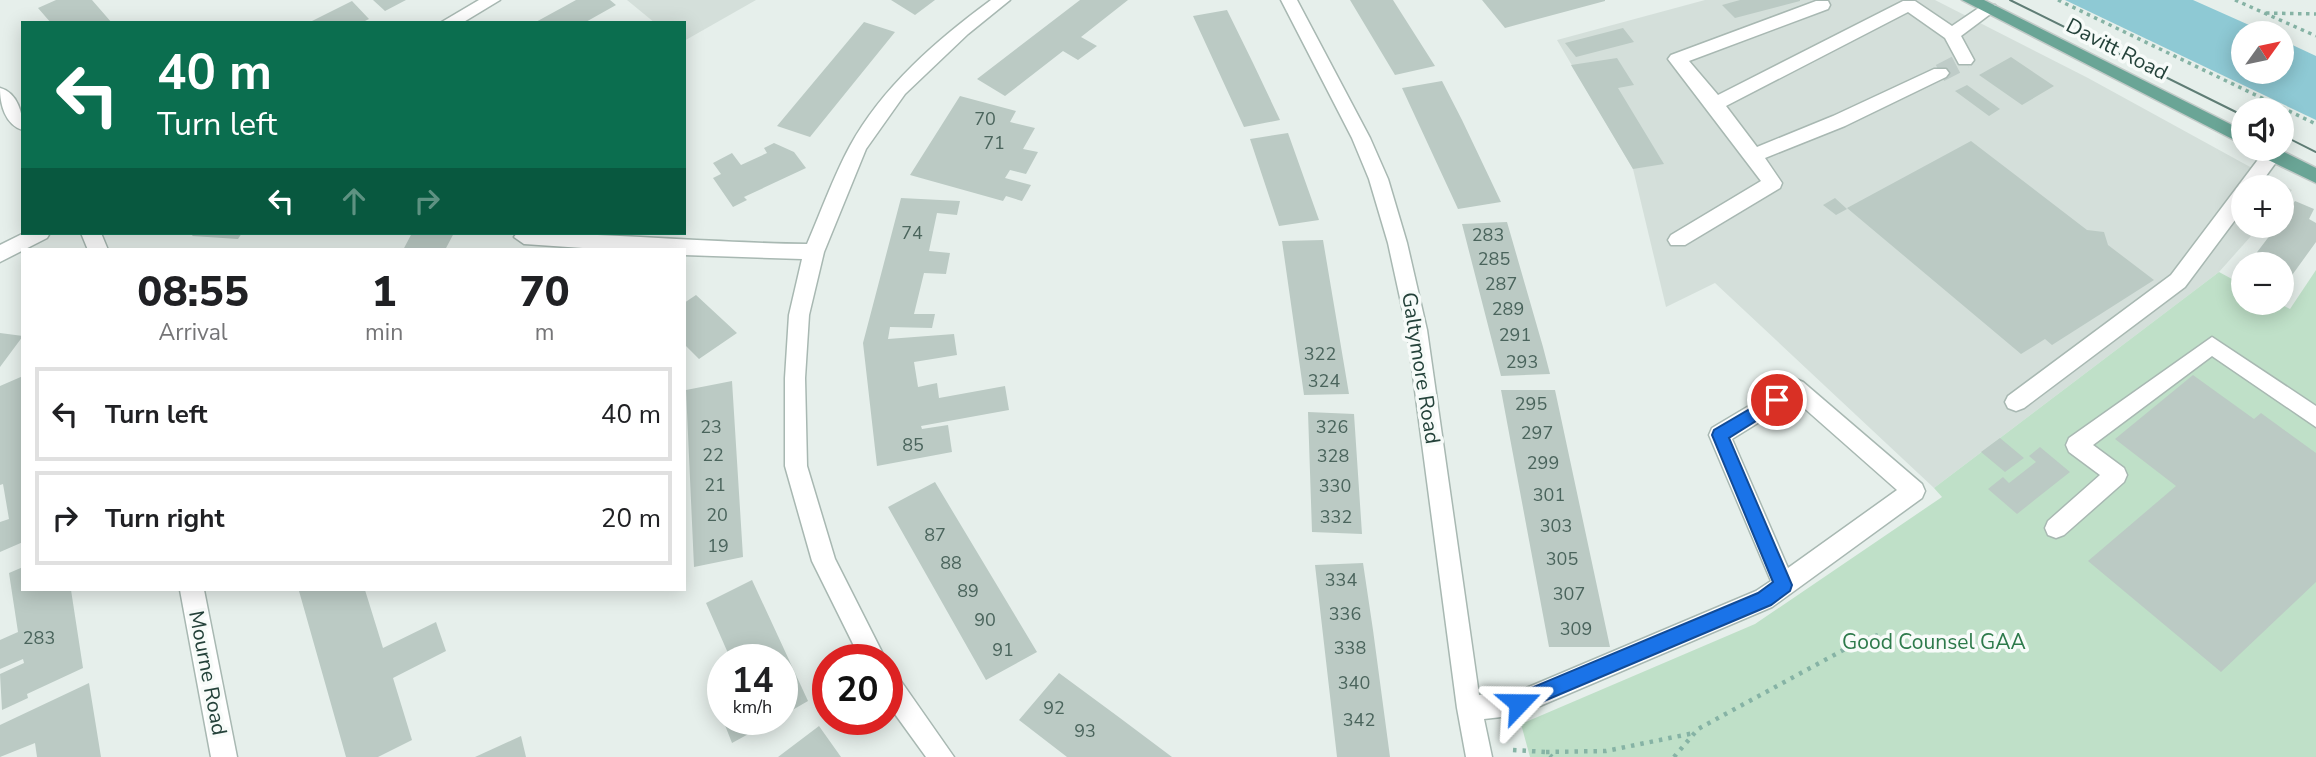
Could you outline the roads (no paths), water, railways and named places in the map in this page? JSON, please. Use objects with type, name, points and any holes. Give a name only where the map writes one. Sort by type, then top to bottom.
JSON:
[{"type":"main road","name":"Davitt Road","points":[[1969,0],[2231,132]]},
{"type":"main road","points":[[2287,161],[2316,176]]},
{"type":"street","points":[[452,21],[492,0]]},
{"type":"street","points":[[866,644],[824,561],[796,466],[794,378],[798,328],[814,252],[858,147],[899,90],[962,30],[1002,0]]},
{"type":"street","name":"Galtymore Road","points":[[1289,0],[1321,54],[1371,160],[1405,270],[1417,330],[1469,708],[1479,757]]},
{"type":"street","points":[[1678,240],[1773,183],[1715,104],[1677,59],[1822,5]]},
{"type":"street","points":[[1715,104],[1909,5],[1952,34],[1965,60]]},
{"type":"street","points":[[1952,34],[1989,9]]},
{"type":"street","points":[[1753,156],[1839,121],[1940,73]]},
{"type":"street","points":[[0,94],[21,121]]},
{"type":"street","points":[[2016,402],[2178,281],[2231,210]]},
{"type":"street","points":[[0,254],[36,235]]},
{"type":"street","points":[[524,237],[737,251],[814,252]]},
{"type":"street","points":[[2056,528],[2116,475],[2077,445],[2212,345],[2316,418]]},
{"type":"street","points":[[1469,708],[1519,703],[1764,599],[1784,585],[1914,491],[1796,388],[1720,435],[1784,585]]},
{"type":"street","name":"Mourne Road","points":[[192,591],[224,757]]},
{"type":"street","points":[[903,704],[941,757]]},
{"type":"water","points":[[2065,0],[2193,0],[2240,21],[2231,21],[2231,79]]},
{"type":"water","points":[[2294,46],[2316,56],[2316,120],[2294,109],[2294,98],[2270,98],[2241,84],[2294,84]]},
{"type":"tunnel","points":[[1940,73],[1965,60]]},
{"type":"tram line","points":[[2010,0],[2231,110]]},
{"type":"tram line","points":[[2294,141],[2316,152]]},
{"type":"park label","name":"Good Counsel GAA","points":[[1934,642]]}]
